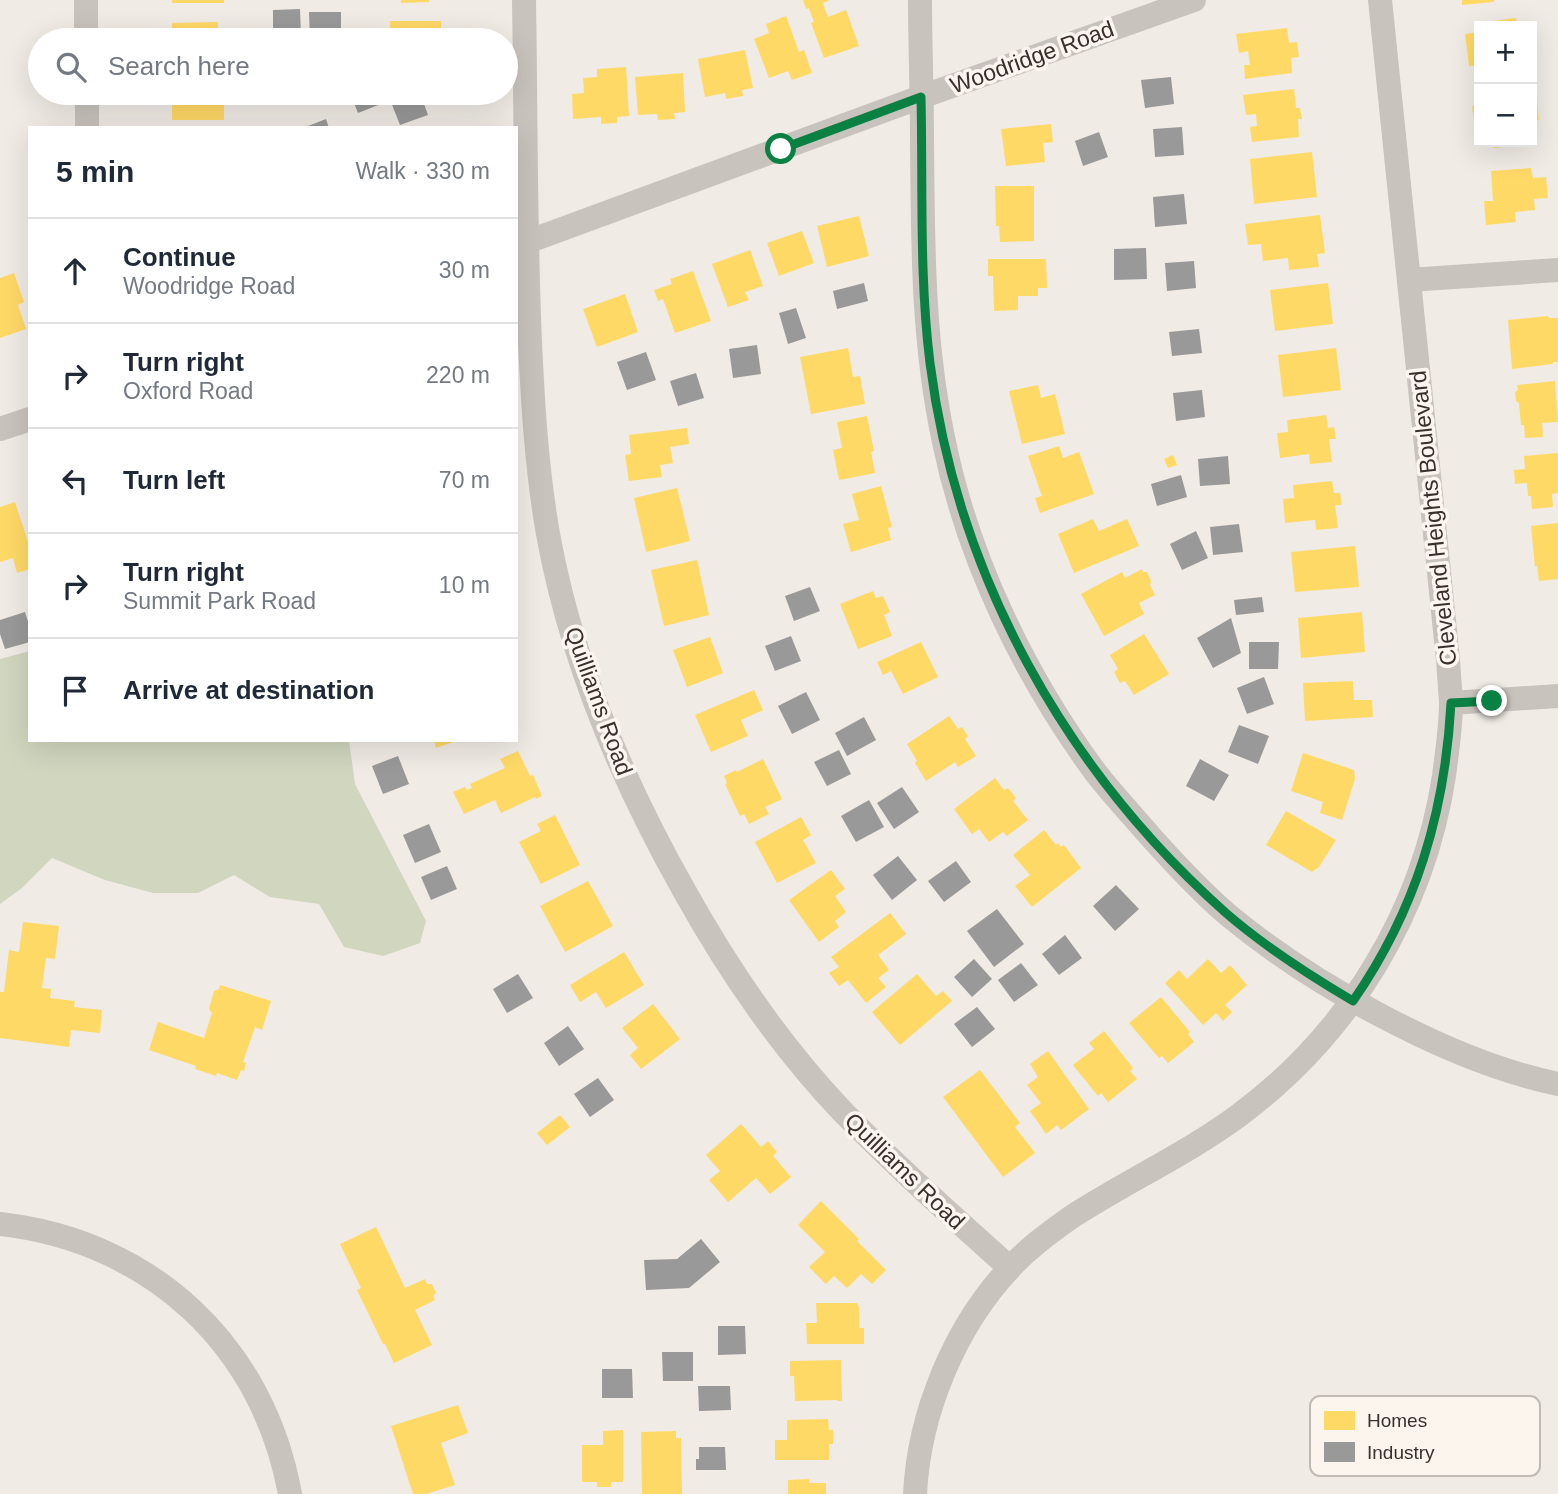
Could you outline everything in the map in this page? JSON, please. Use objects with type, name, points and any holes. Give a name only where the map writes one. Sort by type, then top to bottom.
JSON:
[{"type":"street","points":[[86,0],[86,28]]},
{"type":"street","name":"Quilliams Road","points":[[524,0],[521,244],[535,430],[548,534],[561,591],[577,650],[602,722],[620,766],[673,871],[704,927],[749,996],[797,1059],[842,1111],[1010,1268]]},
{"type":"street","points":[[920,0],[925,306],[937,410],[950,469],[978,558],[1038,683],[1096,773],[1188,878],[1228,915],[1283,957],[1353,1001],[1441,1046],[1525,1076],[1558,1084]]},
{"type":"street","name":"Woodridge Road","points":[[521,244],[1194,0]]},
{"type":"street","name":"Cleveland Heights Boulevard","points":[[915,1494],[923,1432],[941,1377],[984,1300],[1010,1268],[1040,1240],[1069,1219],[1238,1116],[1298,1063],[1333,1026],[1368,979],[1399,923],[1430,840],[1442,789],[1451,703],[1380,0]]},
{"type":"street","points":[[87,105],[88,126]]},
{"type":"street","points":[[1409,280],[1558,270]]},
{"type":"street","points":[[0,429],[28,420]]},
{"type":"street","points":[[1451,703],[1558,696]]},
{"type":"street","points":[[0,1224],[54,1234],[88,1245],[147,1275],[186,1303],[221,1340],[259,1396],[284,1460],[290,1494]]},
{"type":"green space","points":[[28,652],[28,742],[349,742],[355,784],[426,921],[420,943],[383,956],[344,947],[319,904],[270,897],[234,875],[198,893],[153,893],[105,880],[52,858],[22,888],[0,904],[0,659]]},
{"type":"building: Homes","points":[[172,0],[224,0],[224,3],[172,3]]},
{"type":"building: Homes","points":[[401,0],[429,0],[429,2],[401,3]]},
{"type":"building: Homes","points":[[803,0],[830,0],[823,3],[828,17],[846,10],[859,46],[824,58],[811,23],[814,22],[809,8],[806,9]]},
{"type":"building: Homes","points":[[1462,0],[1494,0],[1494,2],[1462,5]]},
{"type":"building: Homes","points":[[786,16],[799,52],[804,50],[812,73],[792,80],[788,71],[769,78],[754,39],[769,33],[766,24]]},
{"type":"building: Homes","points":[[1516,18],[1516,21],[1493,21]]},
{"type":"building: Homes","points":[[390,21],[441,21],[441,28],[390,28]]},
{"type":"building: Homes","points":[[218,22],[218,28],[172,28],[172,23]]},
{"type":"building: Homes","points":[[1287,28],[1289,43],[1297,42],[1299,57],[1291,58],[1292,73],[1245,79],[1244,65],[1250,65],[1248,51],[1239,53],[1236,34]]},
{"type":"building: Homes","points":[[1474,33],[1474,66],[1469,66],[1465,34]]},
{"type":"building: Homes","points":[[745,50],[753,88],[742,90],[743,96],[726,99],[725,93],[705,97],[698,59]]},
{"type":"building: Homes","points":[[626,67],[629,116],[617,117],[617,123],[601,124],[601,117],[573,119],[572,94],[584,93],[583,78],[597,77],[597,69]]},
{"type":"building: Homes","points":[[683,73],[685,112],[674,113],[675,119],[658,120],[657,114],[638,115],[635,77]]},
{"type":"building: Homes","points":[[1294,89],[1296,108],[1300,108],[1302,119],[1298,119],[1299,137],[1252,142],[1250,127],[1257,126],[1256,114],[1246,115],[1243,95]]},
{"type":"building: Homes","points":[[172,105],[224,105],[224,120],[172,120]]},
{"type":"building: Homes","points":[[1051,124],[1053,142],[1043,143],[1045,162],[1006,166],[1001,129]]},
{"type":"building: Homes","points":[[1312,152],[1317,197],[1254,204],[1250,159]]},
{"type":"building: Homes","points":[[1531,168],[1533,178],[1546,177],[1548,198],[1534,199],[1535,210],[1515,212],[1516,222],[1486,225],[1484,201],[1493,201],[1491,171]]},
{"type":"building: Homes","points":[[995,186],[1034,186],[1034,241],[1000,242],[999,226],[996,226]]},
{"type":"building: Homes","points":[[1320,215],[1325,253],[1317,254],[1319,267],[1289,270],[1288,258],[1263,261],[1261,244],[1248,245],[1245,224]]},
{"type":"building: Homes","points":[[859,216],[869,256],[827,267],[817,226]]},
{"type":"building: Homes","points":[[802,231],[814,263],[779,276],[767,243]]},
{"type":"building: Homes","points":[[750,250],[763,286],[745,292],[749,300],[728,307],[712,264]]},
{"type":"building: Homes","points":[[988,259],[1046,259],[1047,288],[1038,288],[1038,296],[1018,296],[1018,310],[994,311],[993,276],[988,276]]},
{"type":"building: Homes","points":[[693,271],[711,321],[675,333],[663,299],[658,301],[654,290],[672,284],[670,279]]},
{"type":"building: Homes","points":[[14,273],[24,302],[18,305],[26,329],[0,338],[0,278]]},
{"type":"building: Homes","points":[[1328,283],[1333,324],[1275,331],[1270,290]]},
{"type":"building: Homes","points":[[625,294],[638,332],[597,347],[583,309]]},
{"type":"building: Homes","points":[[1548,316],[1558,318],[1558,362],[1512,369],[1508,320]]},
{"type":"building: Homes","points":[[848,348],[853,377],[860,376],[865,404],[811,414],[800,357]]},
{"type":"building: Homes","points":[[1336,348],[1341,390],[1283,397],[1278,355]]},
{"type":"building: Homes","points":[[1555,381],[1558,422],[1542,423],[1543,437],[1525,438],[1519,403],[1516,401],[1517,385]]},
{"type":"building: Homes","points":[[1038,385],[1041,398],[1055,394],[1065,434],[1022,444],[1009,391]]},
{"type":"building: Homes","points":[[1326,415],[1328,428],[1334,427],[1336,439],[1329,439],[1332,462],[1310,464],[1309,454],[1280,458],[1277,433],[1288,432],[1287,420]]},
{"type":"building: Homes","points":[[867,416],[875,473],[839,480],[833,450],[842,448],[837,422]]},
{"type":"building: Homes","points":[[687,428],[689,444],[670,447],[673,463],[660,465],[662,477],[629,481],[625,455],[631,454],[629,435]]},
{"type":"building: Homes","points":[[1059,446],[1063,458],[1079,452],[1094,494],[1040,513],[1035,498],[1042,496],[1028,456]]},
{"type":"building: Homes","points":[[1558,453],[1558,493],[1552,494],[1553,507],[1532,509],[1527,483],[1515,484],[1514,470],[1525,469],[1524,456]]},
{"type":"building: Homes","points":[[1173,455],[1177,465],[1168,468],[1164,459]]},
{"type":"building: Homes","points":[[1332,481],[1334,493],[1340,493],[1342,505],[1335,505],[1338,528],[1316,530],[1315,520],[1285,523],[1283,499],[1294,498],[1293,485]]},
{"type":"building: Homes","points":[[881,486],[892,527],[888,528],[891,540],[851,552],[843,524],[859,520],[852,494]]},
{"type":"building: Homes","points":[[677,488],[690,541],[646,552],[634,498]]},
{"type":"building: Homes","points":[[15,502],[28,542],[28,570],[17,573],[13,558],[0,562],[0,507]]},
{"type":"building: Homes","points":[[1093,519],[1099,531],[1127,519],[1139,546],[1074,573],[1058,534]]},
{"type":"building: Homes","points":[[1558,523],[1558,579],[1539,581],[1531,526]]},
{"type":"building: Homes","points":[[1355,546],[1359,587],[1295,592],[1291,552]]},
{"type":"building: Homes","points":[[697,560],[709,615],[664,626],[651,570]]},
{"type":"building: Homes","points":[[1142,569],[1147,572],[1155,595],[1139,603],[1144,614],[1104,636],[1081,594],[1122,572],[1125,578]]},
{"type":"building: Homes","points":[[873,591],[876,598],[883,596],[890,612],[884,615],[892,636],[858,649],[840,604]]},
{"type":"building: Homes","points":[[1362,612],[1365,652],[1301,658],[1298,618]]},
{"type":"building: Homes","points":[[1144,634],[1169,674],[1134,695],[1125,681],[1120,683],[1114,672],[1118,669],[1110,655]]},
{"type":"building: Homes","points":[[710,637],[723,673],[687,687],[673,650]]},
{"type":"building: Homes","points":[[921,642],[938,677],[903,694],[891,671],[883,675],[877,662]]},
{"type":"building: Homes","points":[[1353,681],[1354,700],[1372,700],[1373,717],[1305,721],[1303,683]]},
{"type":"building: Homes","points":[[754,690],[763,710],[741,720],[748,736],[711,752],[695,715]]},
{"type":"building: Homes","points":[[949,716],[958,729],[962,727],[968,736],[965,739],[976,756],[958,767],[955,762],[926,781],[907,744]]},
{"type":"building: Homes","points":[[434,742],[453,742],[436,748]]},
{"type":"building: Homes","points":[[518,751],[542,796],[501,813],[495,800],[464,814],[453,792],[465,787],[467,790],[472,788],[470,784],[505,768],[500,759]]},
{"type":"building: Homes","points":[[1303,753],[1354,770],[1355,779],[1342,820],[1320,813],[1323,802],[1291,791]]},
{"type":"building: Homes","points":[[763,759],[782,799],[765,807],[769,814],[749,824],[744,814],[740,816],[724,776]]},
{"type":"building: Homes","points":[[995,778],[1004,790],[1008,788],[1016,798],[1013,801],[1028,820],[1007,836],[1003,832],[989,842],[979,829],[972,834],[954,809]]},
{"type":"building: Homes","points":[[1286,811],[1336,840],[1319,867],[1312,872],[1266,845]]},
{"type":"building: Homes","points":[[555,815],[580,865],[541,884],[519,842],[541,831],[537,824]]},
{"type":"building: Homes","points":[[801,817],[811,835],[803,840],[816,863],[777,883],[755,842]]},
{"type":"building: Homes","points":[[1044,830],[1056,845],[1064,845],[1081,868],[1032,907],[1015,886],[1030,875],[1013,855]]},
{"type":"building: Homes","points":[[831,870],[845,889],[835,896],[846,912],[835,921],[839,927],[819,942],[789,900]]},
{"type":"building: Homes","points":[[588,881],[613,926],[565,952],[540,906]]},
{"type":"building: Homes","points":[[890,913],[906,934],[878,955],[889,970],[878,978],[886,987],[866,1003],[848,980],[839,986],[829,973],[839,967],[831,957]]},
{"type":"building: Homes","points":[[23,922],[59,926],[55,959],[46,958],[42,988],[51,989],[50,998],[75,1001],[74,1007],[102,1010],[100,1033],[71,1030],[69,1047],[0,1038],[0,992],[4,992],[9,950],[19,952]]},
{"type":"building: Homes","points":[[624,952],[644,985],[606,1008],[596,992],[580,1002],[570,985]]},
{"type":"building: Homes","points":[[1208,959],[1221,973],[1230,965],[1247,985],[1225,1005],[1232,1012],[1223,1021],[1216,1013],[1203,1025],[1165,983],[1179,970],[1187,979]]},
{"type":"building: Homes","points":[[917,974],[936,996],[943,991],[952,1001],[900,1045],[872,1012]]},
{"type":"building: Homes","points":[[220,985],[271,1001],[262,1030],[255,1027],[243,1062],[246,1063],[244,1071],[241,1070],[237,1080],[195,1069],[196,1066],[149,1050],[158,1022],[204,1038],[212,1013],[209,1009],[214,991],[219,989]]},
{"type":"building: Homes","points":[[1161,997],[1190,1032],[1188,1034],[1194,1042],[1168,1063],[1162,1056],[1159,1058],[1129,1023]]},
{"type":"building: Homes","points":[[653,1004],[680,1039],[641,1069],[630,1055],[638,1048],[622,1028]]},
{"type":"building: Homes","points":[[1104,1031],[1133,1068],[1130,1071],[1137,1079],[1108,1102],[1101,1093],[1098,1096],[1073,1065],[1094,1049],[1089,1043]]},
{"type":"building: Homes","points":[[1048,1051],[1089,1109],[1061,1130],[1057,1125],[1046,1134],[1030,1111],[1041,1103],[1027,1085],[1038,1077],[1030,1064]]},
{"type":"building: Homes","points":[[980,1070],[1020,1123],[1015,1127],[1035,1153],[1003,1177],[943,1097]]},
{"type":"building: Homes","points":[[560,1115],[570,1127],[547,1145],[537,1133]]},
{"type":"building: Homes","points":[[741,1124],[761,1147],[768,1141],[777,1152],[773,1156],[791,1177],[770,1194],[756,1178],[728,1202],[709,1180],[720,1171],[706,1155]]},
{"type":"building: Homes","points":[[821,1201],[886,1270],[872,1284],[861,1274],[847,1288],[834,1276],[826,1284],[809,1267],[825,1252],[798,1225]]},
{"type":"building: Homes","points":[[376,1227],[405,1288],[425,1279],[427,1284],[432,1284],[436,1293],[433,1296],[435,1300],[415,1310],[432,1345],[394,1363],[357,1290],[361,1288],[340,1244]]},
{"type":"building: Homes","points":[[816,1303],[857,1303],[859,1328],[864,1328],[864,1344],[807,1344],[806,1323],[817,1323]]},
{"type":"building: Homes","points":[[841,1360],[842,1401],[795,1401],[794,1376],[790,1376],[790,1361]]},
{"type":"building: Homes","points":[[458,1405],[468,1433],[441,1443],[455,1485],[426,1494],[413,1494],[391,1426]]},
{"type":"building: Homes","points":[[828,1419],[829,1430],[833,1430],[833,1444],[829,1444],[829,1460],[775,1460],[775,1440],[787,1440],[787,1420]]},
{"type":"building: Homes","points":[[623,1430],[623,1482],[611,1482],[611,1487],[597,1487],[597,1482],[582,1482],[582,1445],[603,1445],[603,1431]]},
{"type":"building: Homes","points":[[676,1431],[676,1438],[681,1438],[682,1494],[642,1494],[641,1432]]},
{"type":"building: Homes","points":[[809,1479],[809,1483],[826,1483],[826,1494],[788,1494],[788,1480]]},
{"type":"building: Industry","points":[[300,9],[301,28],[273,28],[273,10]]},
{"type":"building: Industry","points":[[309,12],[341,12],[341,28],[310,28]]},
{"type":"building: Industry","points":[[1171,77],[1174,104],[1145,108],[1141,80]]},
{"type":"building: Industry","points":[[355,105],[378,105],[358,113]]},
{"type":"building: Industry","points":[[392,105],[424,105],[428,115],[400,125]]},
{"type":"building: Industry","points":[[326,119],[328,126],[308,126]]},
{"type":"building: Industry","points":[[1182,127],[1184,155],[1155,157],[1153,129]]},
{"type":"building: Industry","points":[[1099,132],[1108,157],[1083,166],[1075,141]]},
{"type":"building: Industry","points":[[1184,194],[1187,224],[1155,227],[1153,197]]},
{"type":"building: Industry","points":[[1146,248],[1147,279],[1114,280],[1114,249]]},
{"type":"building: Industry","points":[[1194,261],[1196,288],[1167,291],[1165,263]]},
{"type":"building: Industry","points":[[864,283],[868,301],[837,309],[833,291]]},
{"type":"building: Industry","points":[[796,308],[806,338],[788,344],[779,313]]},
{"type":"building: Industry","points":[[1199,329],[1202,353],[1172,356],[1169,332]]},
{"type":"building: Industry","points":[[757,345],[761,374],[733,378],[729,349]]},
{"type":"building: Industry","points":[[646,352],[656,380],[627,390],[617,362]]},
{"type":"building: Industry","points":[[696,373],[704,398],[678,406],[670,381]]},
{"type":"building: Industry","points":[[1202,390],[1205,417],[1176,421],[1173,393]]},
{"type":"building: Industry","points":[[1228,456],[1230,484],[1200,486],[1198,459]]},
{"type":"building: Industry","points":[[1181,475],[1187,497],[1157,506],[1151,484]]},
{"type":"building: Industry","points":[[1239,524],[1243,552],[1213,555],[1210,527]]},
{"type":"building: Industry","points":[[1196,531],[1208,558],[1182,570],[1170,544]]},
{"type":"building: Industry","points":[[810,587],[820,611],[794,621],[785,596]]},
{"type":"building: Industry","points":[[1262,597],[1264,612],[1236,615],[1234,600]]},
{"type":"building: Industry","points":[[25,612],[28,643],[5,649],[0,634],[0,620]]},
{"type":"building: Industry","points":[[1231,618],[1241,653],[1213,668],[1197,638]]},
{"type":"building: Industry","points":[[791,636],[801,661],[775,671],[765,646]]},
{"type":"building: Industry","points":[[1249,642],[1279,642],[1278,669],[1249,669]]},
{"type":"building: Industry","points":[[1264,677],[1274,704],[1247,714],[1237,688]]},
{"type":"building: Industry","points":[[806,692],[820,720],[792,734],[778,706]]},
{"type":"building: Industry","points":[[864,717],[876,740],[847,756],[835,733]]},
{"type":"building: Industry","points":[[1239,725],[1269,736],[1258,764],[1228,752]]},
{"type":"building: Industry","points":[[839,750],[851,774],[827,786],[814,762]]},
{"type":"building: Industry","points":[[398,756],[409,784],[383,794],[372,766]]},
{"type":"building: Industry","points":[[1200,759],[1229,775],[1214,801],[1186,786]]},
{"type":"building: Industry","points":[[902,787],[919,812],[894,829],[877,803]]},
{"type":"building: Industry","points":[[869,800],[884,827],[856,842],[841,816]]},
{"type":"building: Industry","points":[[429,824],[441,852],[415,863],[403,835]]},
{"type":"building: Industry","points":[[898,856],[917,880],[892,900],[873,875]]},
{"type":"building: Industry","points":[[956,861],[971,882],[944,902],[928,881]]},
{"type":"building: Industry","points":[[447,866],[457,889],[431,900],[421,877]]},
{"type":"building: Industry","points":[[1116,885],[1139,909],[1115,931],[1093,906]]},
{"type":"building: Industry","points":[[997,909],[1024,944],[994,967],[967,931]]},
{"type":"building: Industry","points":[[1065,935],[1082,958],[1059,975],[1042,954]]},
{"type":"building: Industry","points":[[974,959],[992,979],[972,997],[954,977]]},
{"type":"building: Industry","points":[[1021,963],[1038,985],[1014,1002],[998,980]]},
{"type":"building: Industry","points":[[518,974],[533,998],[507,1013],[493,989]]},
{"type":"building: Industry","points":[[977,1007],[995,1029],[972,1047],[954,1024]]},
{"type":"building: Industry","points":[[568,1026],[584,1049],[559,1066],[544,1043]]},
{"type":"building: Industry","points":[[598,1078],[614,1100],[590,1117],[574,1094]]},
{"type":"building: Industry","points":[[701,1239],[720,1262],[689,1288],[646,1290],[644,1260],[677,1259]]},
{"type":"building: Industry","points":[[718,1326],[745,1326],[746,1354],[718,1355]]},
{"type":"building: Industry","points":[[662,1352],[693,1352],[693,1381],[663,1381]]},
{"type":"building: Industry","points":[[602,1369],[632,1369],[633,1398],[602,1398]]},
{"type":"building: Industry","points":[[698,1386],[730,1386],[731,1410],[699,1411]]},
{"type":"building: Industry","points":[[699,1447],[725,1447],[726,1470],[696,1470]]},
{"type":"route","points":[[781,149],[921,97],[922,219],[930,364],[950,469],[978,558],[1038,683],[1096,773],[1188,878],[1228,915],[1283,957],[1353,1001],[1399,923],[1430,840],[1440,801],[1451,703],[1492,701]]}]
